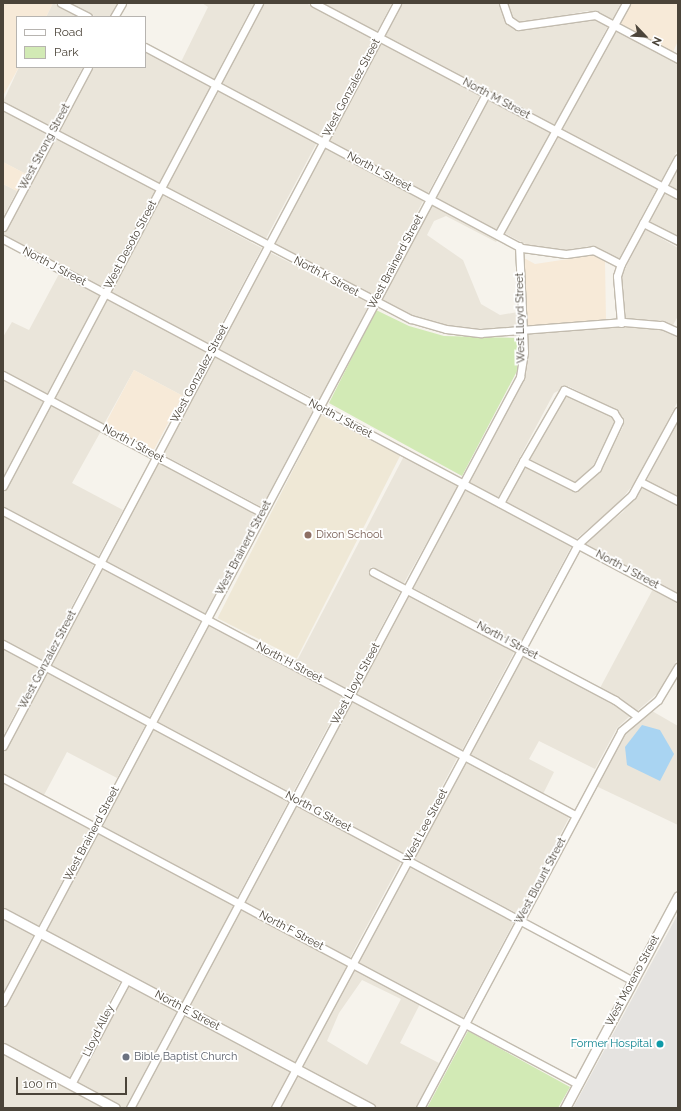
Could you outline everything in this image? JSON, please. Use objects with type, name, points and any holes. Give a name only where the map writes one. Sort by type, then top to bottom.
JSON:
[{"type":"street","points":[[61,3],[86,16]]},
{"type":"street","points":[[115,16],[122,3]]},
{"type":"street","name":"West Desoto Street","points":[[3,486],[259,3]]},
{"type":"street","name":"North M Street","points":[[314,3],[678,195]]},
{"type":"street","name":"West Gonzalez Street","points":[[3,746],[397,3]]},
{"type":"street","points":[[503,3],[508,20],[518,26],[588,14],[614,25],[678,59]]},
{"type":"street","points":[[498,235],[557,131],[626,3]]},
{"type":"street","name":"North L Street","points":[[146,48],[519,246],[566,254],[593,250],[621,264]]},
{"type":"street","name":"West Strong Street","points":[[3,226],[87,68]]},
{"type":"street","name":"West Brainerd Street","points":[[3,1002],[486,94]]},
{"type":"street","name":"North K Street","points":[[3,106],[267,247],[375,303],[410,319],[446,329],[481,333],[621,323],[662,325],[677,329]]},
{"type":"street","points":[[621,323],[617,276],[621,264],[678,158]]},
{"type":"street","points":[[643,223],[678,241]]},
{"type":"street","name":"North J Street","points":[[3,239],[678,598]]},
{"type":"street","name":"West Lloyd Street","points":[[130,1108],[406,588],[464,484],[520,377],[524,360],[519,246]]},
{"type":"street","name":"North I Street","points":[[3,375],[264,513]]},
{"type":"street","points":[[500,503],[523,461],[564,390],[572,391],[618,418],[619,425],[597,468],[575,487],[523,461]]},
{"type":"street","points":[[578,544],[620,509],[641,482],[678,411]]},
{"type":"street","points":[[641,482],[678,501]]},
{"type":"street","name":"North H Street","points":[[3,511],[575,815]]},
{"type":"street","name":"West Lee Street","points":[[275,1108],[463,755],[578,544]]},
{"type":"street","name":"North I Street","points":[[373,572],[406,588],[615,700],[637,716]]},
{"type":"street","name":"North G Street","points":[[3,644],[408,859],[633,981]]},
{"type":"street","name":"West Blount Street","points":[[420,1108],[621,731],[637,716],[658,700],[678,667]]},
{"type":"street","name":"North F Street","points":[[3,778],[578,1084]]},
{"type":"street","name":"West Moreno Street","points":[[565,1108],[678,896]]},
{"type":"street","name":"North E Street","points":[[3,913],[370,1108]]},
{"type":"street","name":"Lloyd Alley","points":[[71,1084],[127,979]]},
{"type":"street","points":[[3,1048],[115,1108]]},
{"type":"shaded area","points":[[3,3],[53,3],[46,16],[16,16],[16,68],[18,68],[3,96]]},
{"type":"shaded area","points":[[53,3],[78,16],[46,16]]},
{"type":"shaded area","points":[[69,3],[117,3],[110,16],[94,16]]},
{"type":"shaded area","points":[[202,3],[254,3],[214,79],[181,62],[208,7]]},
{"type":"shaded area","points":[[264,3],[306,3],[373,39],[321,137],[222,83]]},
{"type":"shaded area","points":[[322,3],[392,3],[377,32]]},
{"type":"shaded area","points":[[402,3],[499,3],[506,23],[518,30],[589,18],[608,26],[555,126],[384,36]]},
{"type":"shaded area","points":[[507,3],[621,3],[612,20],[587,11],[523,23],[512,18]]},
{"type":"shaded area","points":[[630,3],[678,3],[678,41],[673,52],[619,24]]},
{"type":"shaded area","points":[[616,30],[678,63],[678,149],[661,181],[562,130]]},
{"type":"shaded area","points":[[381,43],[480,96],[428,194],[329,141]]},
{"type":"shaded area","points":[[146,52],[211,86],[158,185],[58,131],[92,68],[146,68]]},
{"type":"shaded area","points":[[19,68],[82,68],[51,127],[3,102]]},
{"type":"shaded area","points":[[218,90],[317,143],[264,241],[165,189]]},
{"type":"shaded area","points":[[488,99],[551,132],[498,231],[435,198]]},
{"type":"shaded area","points":[[3,110],[47,134],[26,174],[3,162]]},
{"type":"shaded area","points":[[559,136],[657,188],[619,259],[591,246],[566,250],[531,247],[504,233]]},
{"type":"shaded area","points":[[55,138],[155,191],[103,288],[3,235]]},
{"type":"shaded area","points":[[325,147],[424,200],[371,298],[272,246]]},
{"type":"shaded area","points":[[3,162],[26,174],[17,191],[3,184]]},
{"type":"shaded area","points":[[678,167],[678,191],[668,185]]},
{"type":"shaded area","points":[[3,184],[17,191],[3,217]]},
{"type":"shaded area","points":[[665,192],[678,199],[678,239],[649,222]]},
{"type":"shaded area","points":[[162,195],[262,248],[210,345],[110,292]]},
{"type":"shaded area","points":[[431,204],[498,239],[496,242],[446,216],[434,221],[427,235],[463,260],[481,304],[500,315],[518,312],[519,327],[480,329],[446,325],[412,316],[380,302]]},
{"type":"shaded area","points":[[645,229],[678,248],[678,316],[673,325],[625,319],[621,277]]},
{"type":"shaded area","points":[[269,252],[370,303],[320,401],[219,350]]},
{"type":"shaded area","points":[[595,255],[605,260],[606,320],[527,326],[524,258],[535,264]]},
{"type":"shaded area","points":[[59,274],[100,295],[47,394],[3,370],[3,337],[12,322],[29,330]]},
{"type":"shaded area","points":[[107,299],[207,352],[183,396],[134,370],[104,424],[55,398]]},
{"type":"shaded area","points":[[625,326],[661,329],[678,336],[678,401],[637,480],[616,506],[576,539],[506,502],[525,466],[572,491],[581,489],[600,470],[623,427],[623,417],[616,410],[568,386],[554,393],[498,498],[469,482],[524,379],[528,360],[527,334]]},
{"type":"shaded area","points":[[214,356],[314,409],[262,507],[162,454]]},
{"type":"shaded area","points":[[134,370],[183,396],[153,451],[105,425]]},
{"type":"shaded area","points":[[3,379],[44,400],[3,477]]},
{"type":"shaded area","points":[[566,394],[612,416],[615,421],[593,466],[574,483],[529,460]]},
{"type":"shaded area","points":[[51,404],[101,431],[72,483],[123,510],[98,557],[3,506],[3,495]]},
{"type":"shaded area","name":"Dixon School","points":[[321,415],[400,455],[297,659],[217,618]]},
{"type":"shaded area","points":[[678,420],[678,496],[646,481]]},
{"type":"shaded area","points":[[404,456],[459,485],[404,583],[371,567],[368,573],[401,590],[348,690],[292,660],[298,659]]},
{"type":"shaded area","points":[[158,461],[258,514],[205,614],[105,561]]},
{"type":"shaded area","points":[[643,487],[678,505],[678,593],[584,543],[623,512]]},
{"type":"shaded area","points":[[466,489],[572,545],[519,644],[413,588]]},
{"type":"shaded area","points":[[3,515],[94,564],[43,661],[3,640]]},
{"type":"shaded area","points":[[102,568],[201,621],[149,718],[50,665]]},
{"type":"shaded area","points":[[653,589],[678,602],[678,658],[660,691],[636,712],[600,688]]},
{"type":"shaded area","points":[[408,594],[515,651],[462,751],[355,694]]},
{"type":"shaded area","points":[[208,624],[344,696],[292,793],[156,721]]},
{"type":"shaded area","points":[[3,648],[39,668],[3,736]]},
{"type":"shaded area","points":[[523,654],[613,703],[630,716],[617,728],[595,769],[539,741],[529,759],[554,772],[543,794],[469,754]]},
{"type":"shaded area","points":[[47,672],[146,724],[117,778],[67,752],[44,795],[3,774],[3,755]]},
{"type":"shaded area","points":[[352,700],[458,756],[406,854],[300,798]]},
{"type":"shaded area","points":[[652,711],[678,726],[678,825],[596,786],[624,733]]},
{"type":"shaded area","points":[[153,728],[289,800],[237,898],[101,826]]},
{"type":"shaded area","points":[[465,760],[570,816],[518,914],[413,858]]},
{"type":"shaded area","points":[[3,782],[90,829],[38,927],[3,909]]},
{"type":"shaded area","points":[[297,804],[402,860],[350,958],[245,902]]},
{"type":"shaded area","points":[[98,833],[234,905],[182,1003],[46,931]]},
{"type":"shaded area","points":[[410,864],[515,920],[463,1018],[358,962]]},
{"type":"shaded area","points":[[241,909],[347,965],[295,1063],[189,1007]]},
{"type":"shaded area","points":[[678,914],[678,1108],[573,1108]]},
{"type":"shaded area","points":[[3,917],[34,934],[3,993]]},
{"type":"shaded area","points":[[42,938],[121,980],[69,1079],[3,1044],[3,1011]]},
{"type":"shaded area","points":[[354,969],[420,1004],[400,1043],[439,1063],[416,1108],[378,1108],[302,1067]],"holes":[[[362,980],[401,999],[367,1065],[327,1041],[339,1013]]]},
{"type":"shaded area","points":[[129,984],[178,1010],[125,1108],[76,1083]]},
{"type":"shaded area","points":[[185,1014],[291,1070],[270,1108],[135,1108]]},
{"type":"shaded area","points":[[3,1053],[107,1108],[3,1108]]},
{"type":"shaded area","points":[[298,1074],[363,1108],[280,1108]]},
{"type":"green space","points":[[376,310],[409,326],[444,336],[518,338],[517,371],[462,476],[329,403]]},
{"type":"green space","points":[[468,1031],[570,1087],[558,1108],[427,1108]]},
{"type":"water","points":[[642,725],[660,730],[674,754],[660,781],[627,765],[625,747]]},
{"type":"place","name":"Dixon School","points":[[308,535]]},
{"type":"place","name":"Former Hospital","points":[[660,1044]]},
{"type":"place","name":"Bible Baptist Church","points":[[126,1057]]}]
